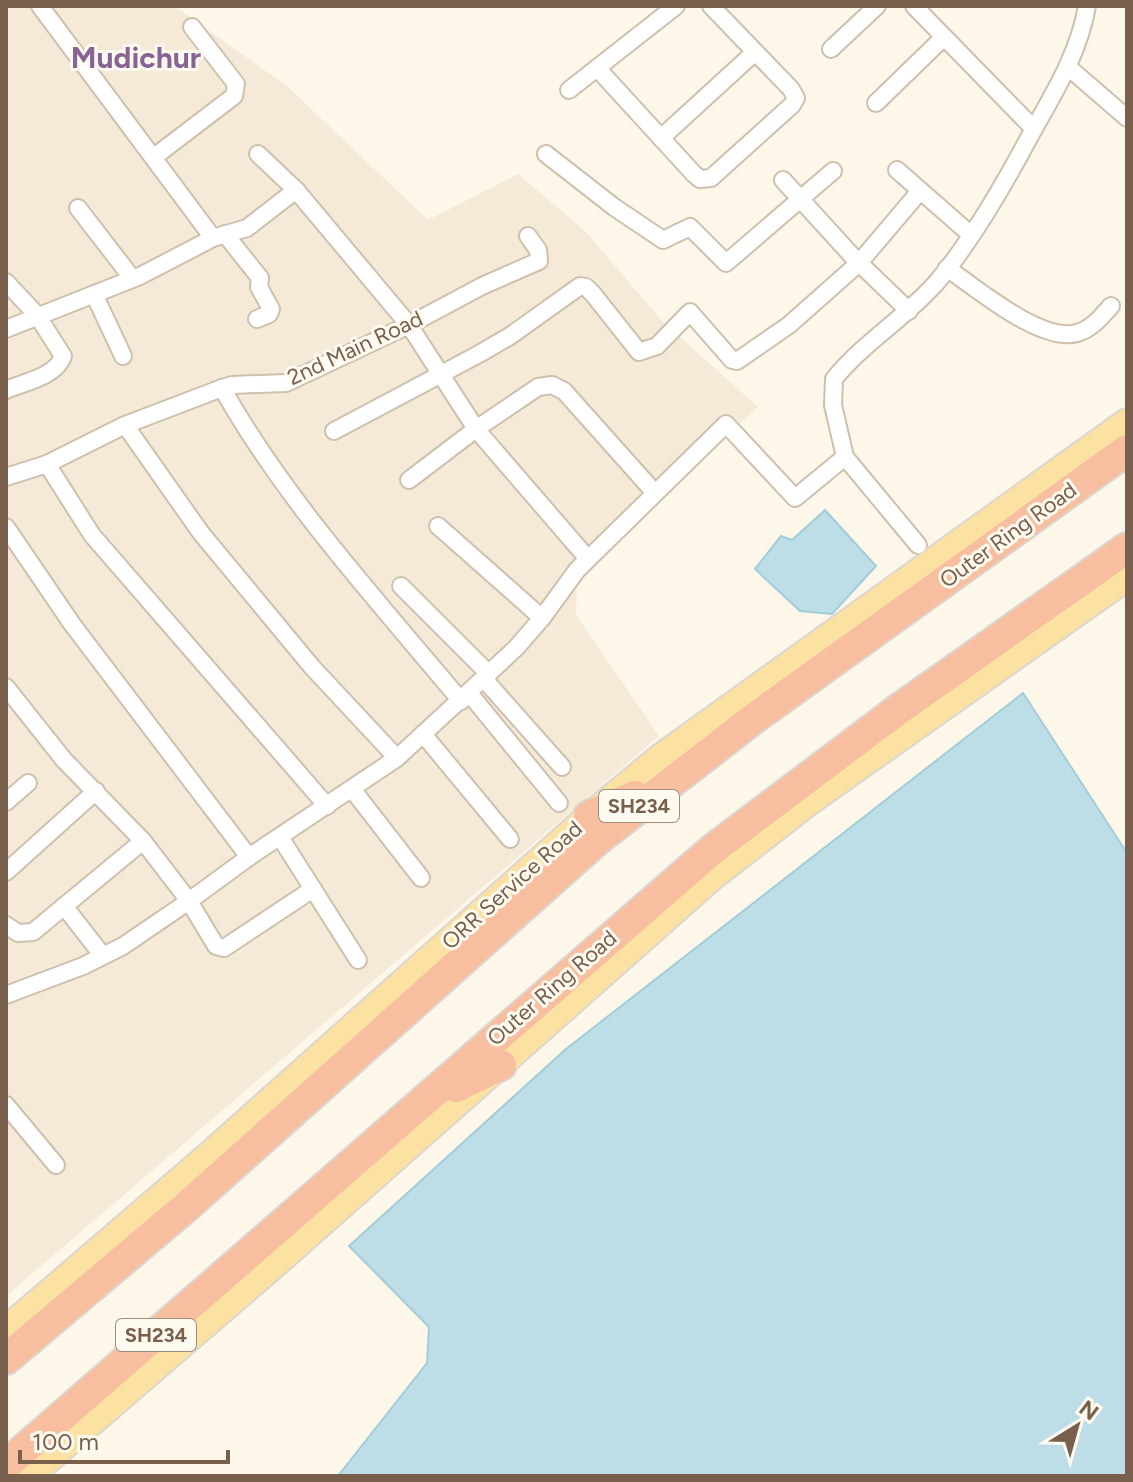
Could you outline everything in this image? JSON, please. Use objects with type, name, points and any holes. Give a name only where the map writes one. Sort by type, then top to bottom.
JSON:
[{"type":"highway","name":"Outer Ring Road","points":[[6,1359],[187,1206],[597,840],[803,682],[1127,450]]},
{"type":"highway","name":"Outer Ring Road","points":[[6,1465],[650,902],[770,805],[895,712],[1127,548]]},
{"type":"highway","points":[[589,816],[671,781]]},
{"type":"highway","points":[[718,873],[770,805]]},
{"type":"highway","points":[[339,1040],[406,1008]]},
{"type":"highway","points":[[417,1106],[501,1065]]},
{"type":"main road","name":"ORR Service Road","points":[[6,1330],[339,1040],[589,816],[661,757],[1127,422]]},
{"type":"main road","points":[[29,1476],[718,873],[810,801],[1127,577]]},
{"type":"street","points":[[40,6],[154,157],[219,236],[260,278],[259,287],[271,309],[269,314],[257,319]]},
{"type":"street","points":[[569,90],[676,6]]},
{"type":"street","points":[[597,68],[694,174],[705,180],[711,178],[792,105],[795,94],[711,6]]},
{"type":"street","points":[[831,49],[877,6]]},
{"type":"street","points":[[914,6],[1034,129]]},
{"type":"street","points":[[918,545],[845,457],[832,395],[834,379],[909,311],[947,268],[1005,181],[1068,67],[1083,31],[1087,6]]},
{"type":"street","points":[[154,157],[237,91],[236,84],[192,27]]},
{"type":"street","points":[[876,103],[943,38]]},
{"type":"street","points":[[661,138],[755,52]]},
{"type":"street","points":[[1068,67],[1127,118]]},
{"type":"street","points":[[258,154],[296,190],[409,325],[476,429],[588,559]]},
{"type":"street","points":[[546,154],[614,207],[663,240],[690,227],[726,263],[833,171]]},
{"type":"street","points":[[897,170],[970,234]]},
{"type":"street","points":[[783,180],[859,263],[909,311]]},
{"type":"street","points":[[6,329],[132,278],[219,236],[247,228],[296,190]]},
{"type":"street","points":[[334,431],[510,336],[580,286],[593,294],[639,352],[657,346],[690,312],[732,360],[737,361],[789,325],[859,263],[920,191]]},
{"type":"street","points":[[78,208],[132,278]]},
{"type":"street","name":"2nd Main Road","points":[[6,477],[47,464],[125,425],[222,388],[286,383],[539,261],[538,250],[528,236]]},
{"type":"street","points":[[947,268],[1009,311],[1055,332],[1081,332],[1092,326],[1111,306]]},
{"type":"street","points":[[6,282],[37,315],[63,356],[52,371],[6,390]]},
{"type":"street","points":[[94,294],[123,356]]},
{"type":"street","points":[[409,480],[538,387],[552,385],[564,391],[655,493]]},
{"type":"street","points":[[222,388],[271,468],[311,521],[559,803]]},
{"type":"street","points":[[6,995],[123,946],[397,758],[486,676],[542,618],[577,570],[726,424],[795,498],[845,457]]},
{"type":"street","points":[[125,425],[201,533],[312,667],[397,758]]},
{"type":"street","points":[[47,464],[92,535],[327,806]]},
{"type":"street","points":[[438,526],[542,618]]},
{"type":"street","points":[[6,527],[72,624],[249,857]]},
{"type":"street","points":[[401,586],[486,676],[562,767]]},
{"type":"street","points":[[6,687],[64,760],[143,841],[189,901],[216,946],[224,948],[313,889]]},
{"type":"street","points":[[423,734],[510,839]]},
{"type":"street","points":[[6,802],[28,783]]},
{"type":"street","points":[[352,789],[421,878]]},
{"type":"street","points":[[6,872],[96,791]]},
{"type":"street","points":[[280,837],[358,960]]},
{"type":"street","points":[[6,925],[18,933],[33,932],[143,841]]},
{"type":"street","points":[[64,906],[103,956]]},
{"type":"street","points":[[6,1105],[56,1165]]},
{"type":"shaded area","points":[[6,6],[174,6],[287,86],[428,220],[518,174],[585,231],[663,322],[758,407],[577,570],[576,615],[659,736],[6,1296]]},
{"type":"water","points":[[825,510],[876,566],[832,614],[800,611],[755,569],[781,536],[792,540]]},
{"type":"water","points":[[1023,693],[1127,853],[1127,1476],[338,1476],[427,1363],[429,1327],[349,1246],[566,1049]]},
{"type":"district","name":"Mudichur","points":[[136,57]]}]
